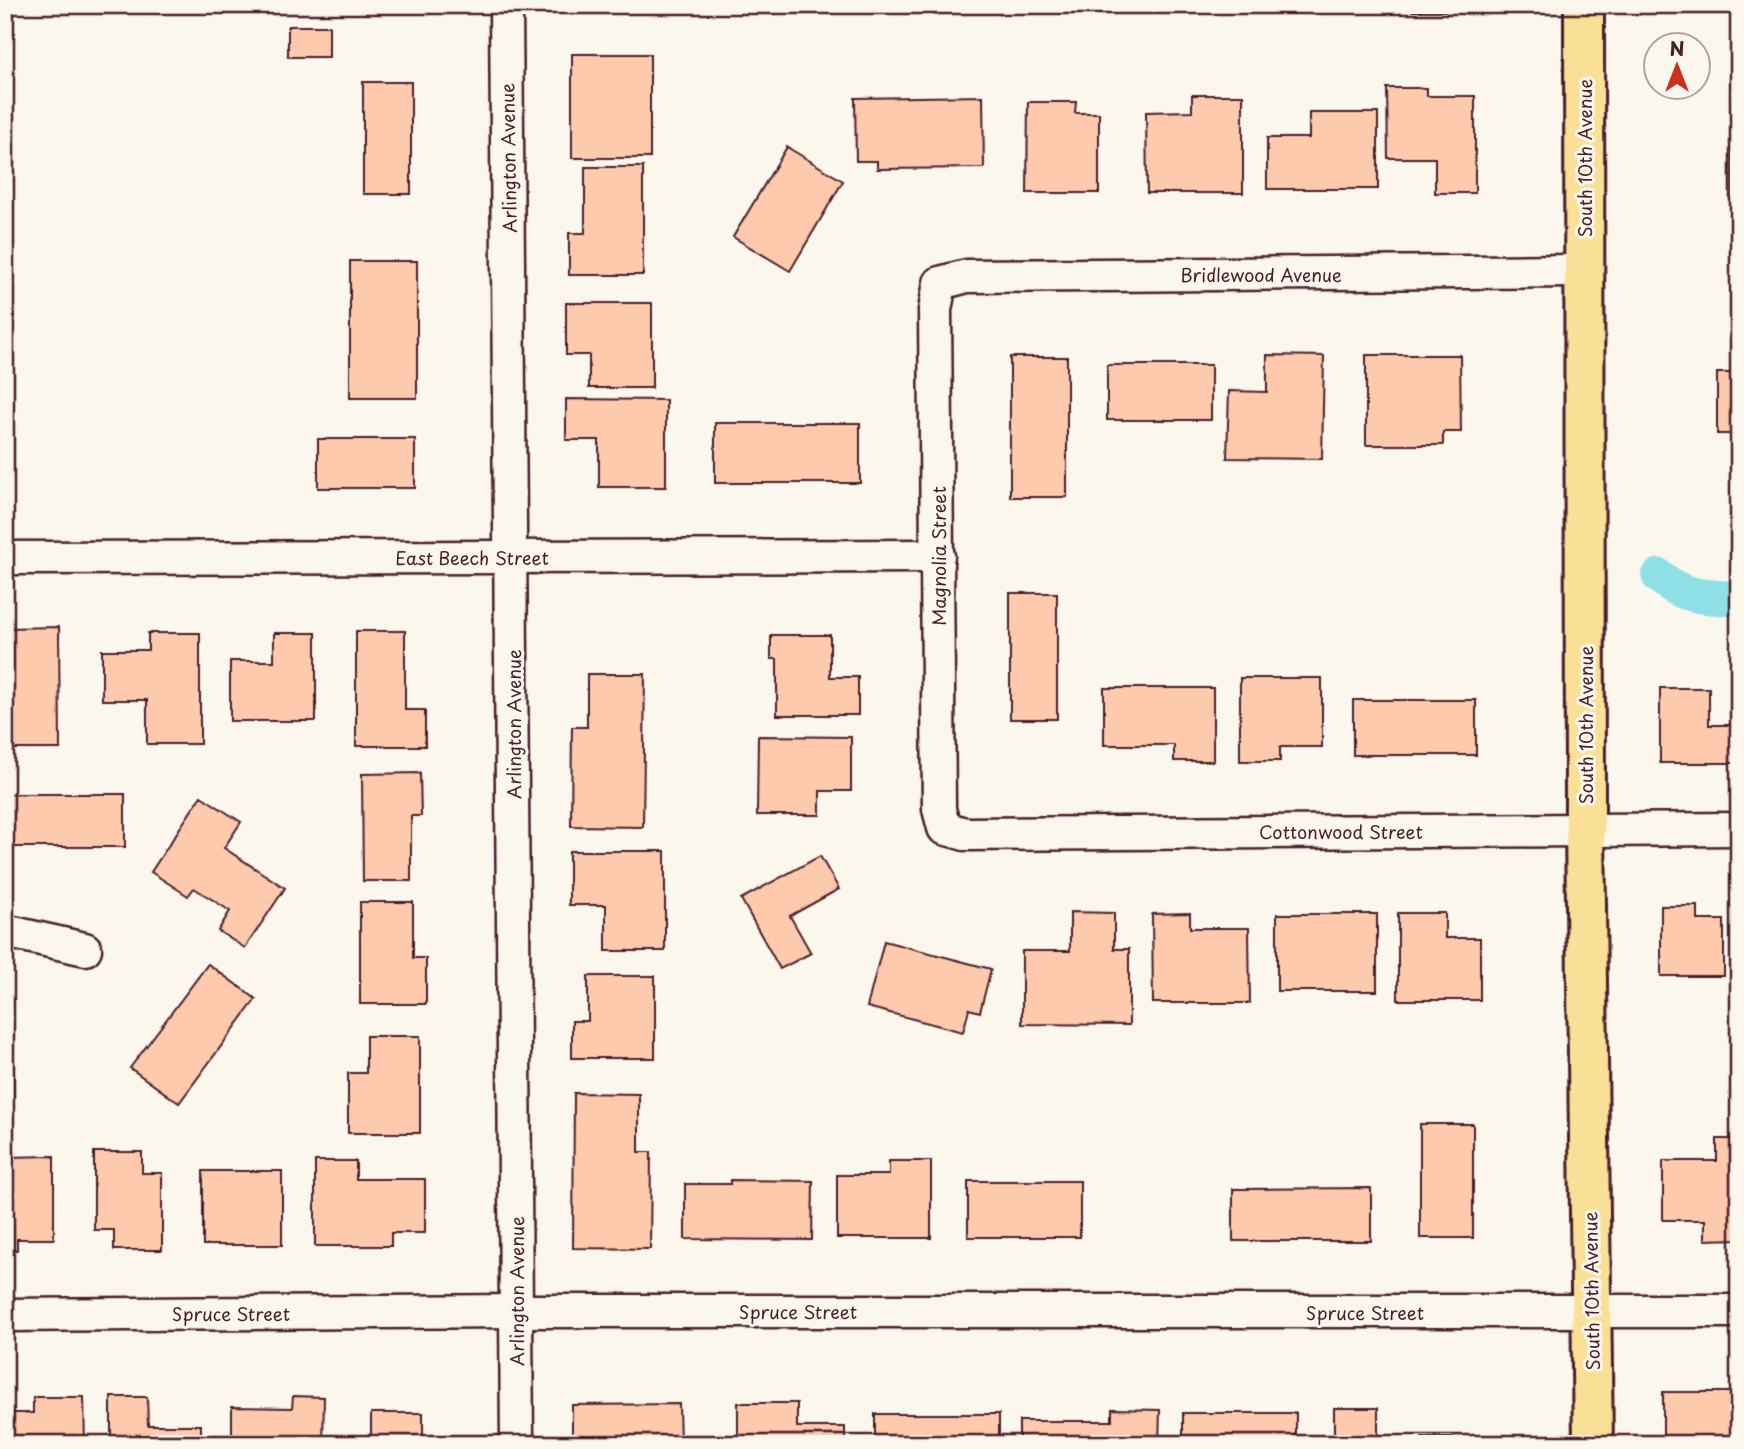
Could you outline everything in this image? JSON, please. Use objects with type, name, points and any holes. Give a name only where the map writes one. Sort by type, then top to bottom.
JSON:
[{"type":"main road","name":"South 10th Avenue","points":[[1584,5],[1585,829],[1593,1444]]},
{"type":"street","name":"Arlington Avenue","points":[[506,5],[517,1444]]},
{"type":"street","name":"Bridlewood Avenue","points":[[940,283],[967,276],[1584,271]]},
{"type":"street","name":"Magnolia Street","points":[[940,283],[935,310],[939,809],[944,828]]},
{"type":"street","name":"East Beech Street","points":[[5,558],[938,556]]},
{"type":"street","name":"Cottonwood Street","points":[[944,828],[965,834],[1739,829]]},
{"type":"street","points":[[5,931],[85,949]]},
{"type":"street","name":"Spruce Street","points":[[5,1315],[516,1311],[1739,1311]]},
{"type":"building","points":[[1412,5],[1469,5],[1469,11],[1412,11]]},
{"type":"building","points":[[288,26],[329,26],[329,57],[288,57]]},
{"type":"building","points":[[572,54],[650,54],[650,158],[572,158]]},
{"type":"building","points":[[363,82],[411,82],[411,194],[363,194]]},
{"type":"building","points":[[1387,88],[1427,88],[1427,96],[1475,96],[1475,193],[1435,193],[1435,158],[1388,158]]},
{"type":"building","points":[[1732,94],[1739,94],[1739,230],[1732,230]]},
{"type":"building","points":[[1192,95],[1243,95],[1243,193],[1147,193],[1146,112],[1192,111]]},
{"type":"building","points":[[983,96],[984,168],[877,169],[877,161],[856,161],[855,98]]},
{"type":"building","points":[[1028,102],[1076,102],[1075,113],[1099,113],[1099,193],[1027,193]]},
{"type":"building","points":[[1309,113],[1378,113],[1378,189],[1267,189],[1267,138],[1309,138]]},
{"type":"building","points":[[787,147],[843,181],[790,271],[733,237]]},
{"type":"building","points":[[585,167],[643,167],[643,275],[569,275],[569,233],[585,233]]},
{"type":"building","points":[[350,261],[417,261],[417,398],[350,398]]},
{"type":"building","points":[[566,303],[652,303],[652,388],[589,388],[589,355],[566,355]]},
{"type":"building","points":[[1267,355],[1324,356],[1322,459],[1227,458],[1229,391],[1267,392]]},
{"type":"building","points":[[1366,355],[1460,355],[1461,432],[1443,432],[1443,445],[1366,445]]},
{"type":"building","points":[[1010,357],[1067,357],[1067,497],[1010,497]]},
{"type":"building","points":[[1107,365],[1211,365],[1211,420],[1107,420]]},
{"type":"building","points":[[1717,373],[1739,373],[1739,434],[1717,434]]},
{"type":"building","points":[[566,399],[666,400],[666,487],[599,487],[599,440],[566,440]]},
{"type":"building","points":[[715,423],[860,423],[860,483],[715,483]]},
{"type":"building","points":[[318,439],[415,439],[415,488],[318,488]]},
{"type":"building","points":[[1010,593],[1057,593],[1057,719],[1010,719]]},
{"type":"building","points":[[59,627],[60,749],[5,749],[5,628]]},
{"type":"building","points":[[356,631],[405,631],[405,710],[425,710],[425,746],[356,746]]},
{"type":"building","points":[[148,633],[200,633],[200,744],[147,744],[147,700],[102,700],[102,650],[148,650]]},
{"type":"building","points":[[274,633],[316,633],[316,721],[230,721],[230,661],[274,661]]},
{"type":"building","points":[[771,635],[830,635],[830,677],[858,677],[858,715],[777,715],[777,659],[771,659]]},
{"type":"building","points":[[587,674],[645,674],[643,827],[571,826],[572,727],[587,727]]},
{"type":"building","points":[[1240,678],[1322,678],[1322,747],[1280,747],[1280,761],[1240,761]]},
{"type":"building","points":[[1104,688],[1213,688],[1213,761],[1174,761],[1174,745],[1104,745]]},
{"type":"building","points":[[1660,688],[1709,688],[1709,725],[1739,725],[1739,763],[1660,763]]},
{"type":"building","points":[[1353,700],[1476,700],[1476,755],[1353,755]]},
{"type":"building","points":[[758,736],[851,737],[851,791],[820,791],[820,815],[757,815]]},
{"type":"building","points":[[420,773],[421,816],[411,816],[411,881],[363,881],[362,774]]},
{"type":"building","points":[[5,794],[125,794],[125,847],[5,847]]},
{"type":"building","points":[[201,796],[241,822],[224,848],[285,888],[245,948],[218,931],[230,911],[194,888],[188,896],[151,872]]},
{"type":"building","points":[[569,851],[665,851],[665,951],[606,951],[606,905],[569,905]]},
{"type":"building","points":[[820,856],[839,889],[790,916],[811,953],[780,969],[741,899]]},
{"type":"building","points":[[360,902],[413,902],[413,958],[426,958],[426,1004],[360,1004]]},
{"type":"building","points":[[1661,906],[1698,906],[1698,920],[1724,920],[1724,976],[1661,976]]},
{"type":"building","points":[[1070,912],[1114,913],[1114,949],[1129,949],[1129,1025],[1022,1024],[1022,951],[1070,951]]},
{"type":"building","points":[[1190,913],[1190,928],[1249,928],[1250,1003],[1153,1003],[1152,914]]},
{"type":"building","points":[[1398,913],[1445,913],[1445,938],[1480,938],[1480,1000],[1398,1000]]},
{"type":"building","points":[[1277,914],[1377,914],[1377,991],[1277,991]]},
{"type":"building","points":[[884,941],[991,969],[980,1012],[969,1009],[963,1032],[867,1007]]},
{"type":"building","points":[[208,964],[256,999],[179,1103],[130,1068]]},
{"type":"building","points":[[588,976],[655,976],[655,1058],[572,1058],[572,1021],[588,1021]]},
{"type":"building","points":[[366,1036],[420,1036],[420,1133],[348,1133],[348,1073],[366,1073]]},
{"type":"building","points":[[5,1049],[13,1049],[13,1096],[5,1096]]},
{"type":"building","points":[[574,1093],[639,1094],[639,1152],[651,1152],[650,1249],[573,1248]]},
{"type":"building","points":[[1420,1124],[1473,1124],[1473,1238],[1420,1238]]},
{"type":"building","points":[[1717,1139],[1739,1139],[1739,1239],[1705,1240],[1705,1220],[1663,1220],[1663,1161],[1717,1161]]},
{"type":"building","points":[[94,1152],[142,1152],[142,1173],[162,1173],[162,1250],[114,1250],[114,1230],[94,1230]]},
{"type":"building","points":[[54,1156],[54,1239],[17,1239],[17,1250],[5,1250],[5,1157]]},
{"type":"building","points":[[315,1161],[356,1161],[356,1179],[425,1179],[425,1233],[391,1233],[391,1246],[315,1246]]},
{"type":"building","points":[[889,1161],[931,1161],[931,1238],[837,1238],[837,1175],[889,1175]]},
{"type":"building","points":[[203,1171],[282,1171],[282,1245],[203,1245]]},
{"type":"building","points":[[730,1180],[813,1181],[812,1240],[685,1239],[685,1184],[730,1184]]},
{"type":"building","points":[[968,1181],[1080,1181],[1080,1237],[968,1237]]},
{"type":"building","points":[[1371,1188],[1371,1241],[1233,1241],[1233,1189]]},
{"type":"building","points":[[1663,1392],[1739,1392],[1739,1444],[1663,1444]]},
{"type":"building","points":[[293,1396],[324,1397],[323,1444],[232,1444],[232,1407],[292,1408]]},
{"type":"building","points":[[33,1397],[84,1397],[85,1444],[5,1444],[5,1413],[33,1413]]},
{"type":"building","points":[[111,1397],[147,1397],[148,1425],[201,1425],[201,1444],[111,1444]]},
{"type":"building","points":[[738,1403],[797,1403],[797,1427],[845,1427],[845,1444],[738,1444]]},
{"type":"building","points":[[679,1404],[680,1444],[572,1444],[572,1405]]},
{"type":"building","points":[[1334,1408],[1378,1408],[1378,1444],[1334,1444]]},
{"type":"building","points":[[1112,1409],[1160,1410],[1159,1444],[1019,1444],[1019,1421],[1112,1421]]},
{"type":"building","points":[[371,1413],[423,1413],[423,1444],[371,1444]]},
{"type":"building","points":[[1183,1413],[1296,1413],[1296,1444],[1183,1444]]},
{"type":"building","points":[[875,1414],[999,1414],[999,1444],[875,1444]]},
{"type":"building","points":[[1422,1438],[1467,1438],[1467,1444],[1422,1444]]},
{"type":"waterway","points":[[1659,576],[1686,592],[1706,597],[1739,599]]}]
